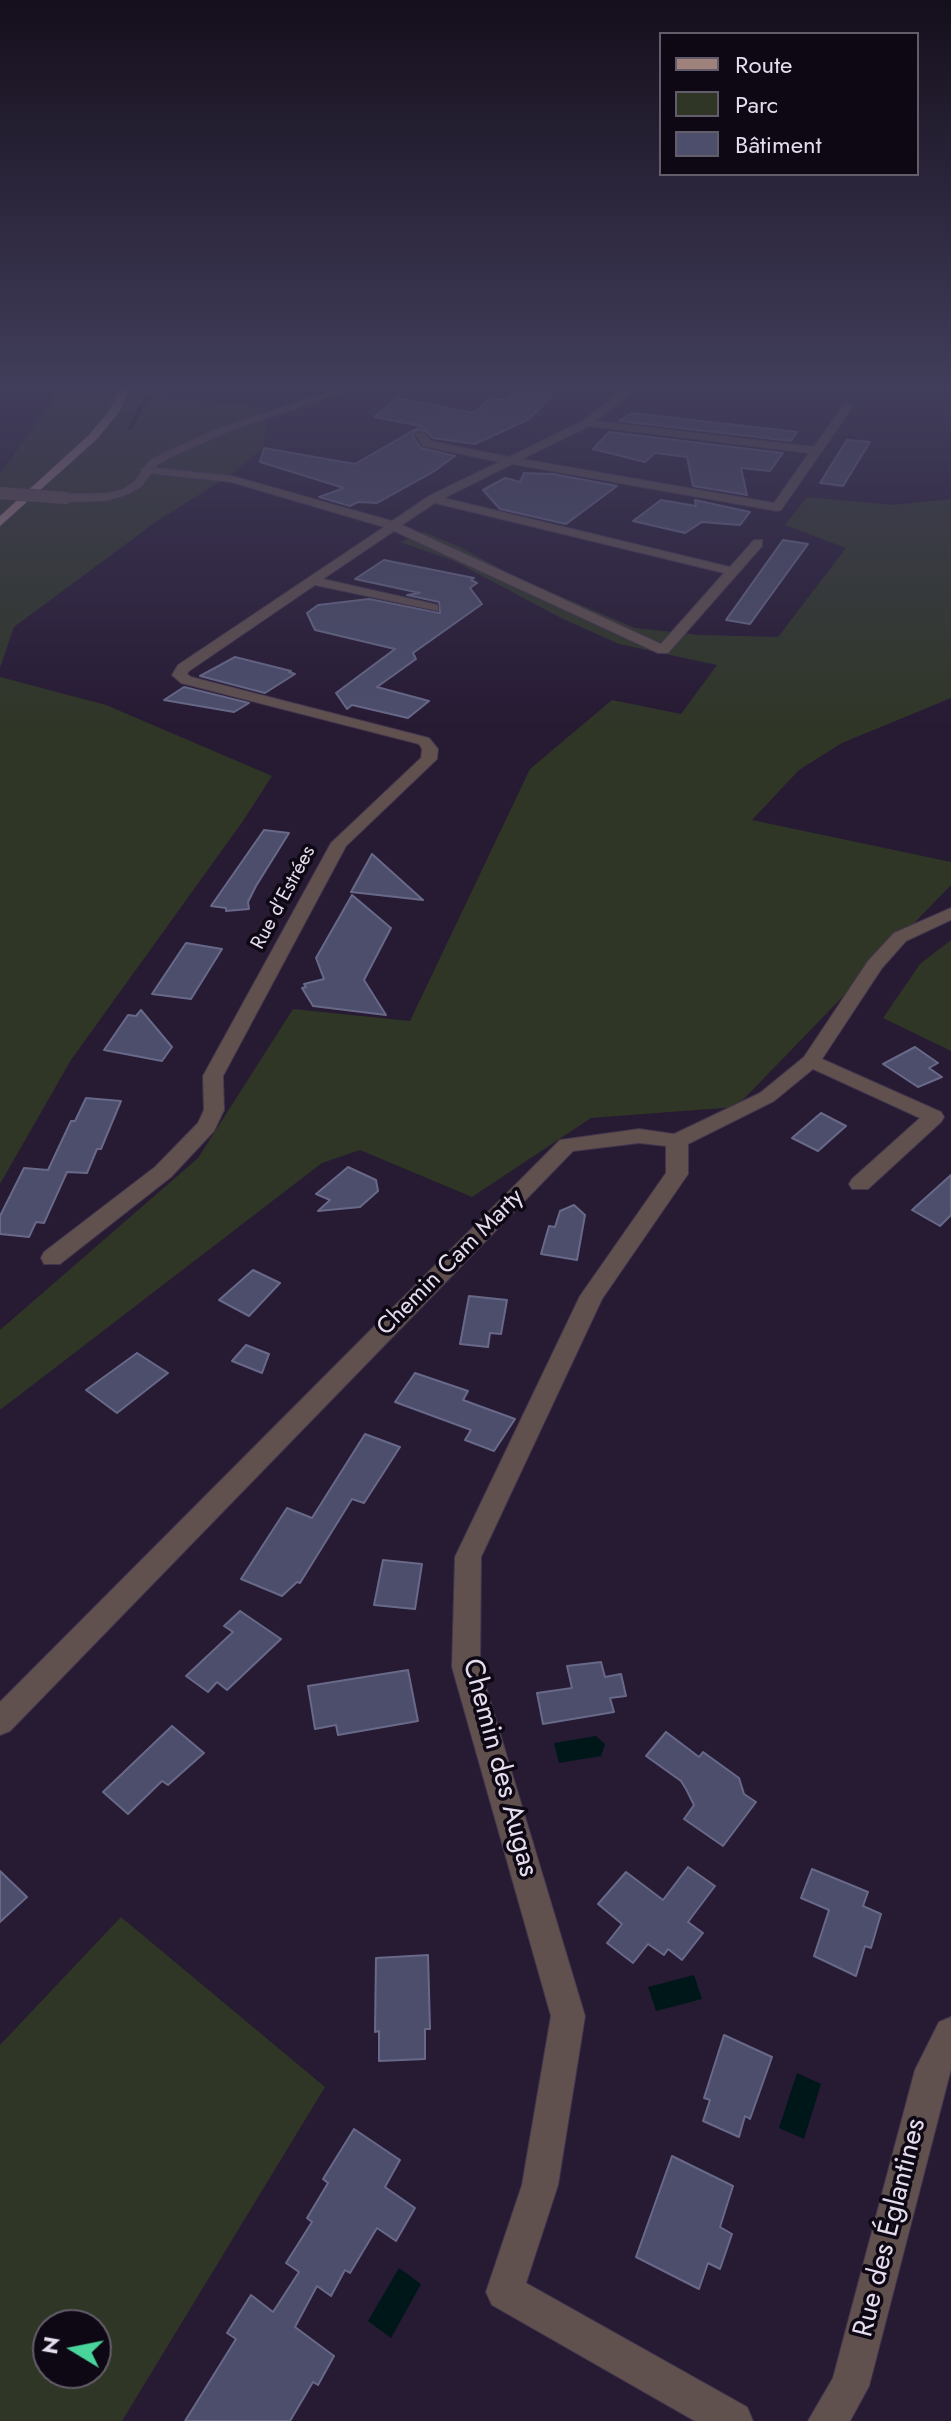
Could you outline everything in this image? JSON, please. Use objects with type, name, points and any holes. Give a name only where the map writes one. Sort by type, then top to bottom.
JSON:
[{"type":"main road","points":[[0,522],[21,503]]},
{"type":"street","points":[[315,503],[394,526],[663,650],[758,543]]},
{"type":"street","name":"Rue d’Estrées","points":[[52,1258],[163,1172],[207,1126],[214,1110],[213,1076],[339,843],[429,759],[430,749],[424,741],[186,680],[179,675],[183,668],[427,503]]},
{"type":"street","points":[[449,503],[731,571]]},
{"type":"street","points":[[753,503],[777,507],[780,503]]},
{"type":"street","points":[[315,581],[433,608]]},
{"type":"street","points":[[677,1141],[767,1097],[811,1061],[875,965],[900,937],[951,913]]},
{"type":"street","points":[[811,1061],[934,1117],[860,1184]]},
{"type":"street","name":"Chemin Cam Marty","points":[[0,1722],[567,1145],[639,1136],[677,1141]]},
{"type":"street","name":"Chemin des Augas","points":[[677,1141],[677,1174],[592,1296],[468,1557],[466,1667],[568,2016],[540,2185],[505,2292],[733,2421]]},
{"type":"street","name":"Rue des Églantines","points":[[828,2421],[850,2386],[932,2070],[951,2034]]},
{"type":"green space","points":[[0,503],[186,503],[14,627],[0,668]]},
{"type":"green space","points":[[802,503],[951,503],[951,698],[842,743],[799,770],[752,820],[951,862],[951,885],[736,1107],[591,1118],[472,1197],[360,1150],[322,1163],[0,1410],[0,1330],[198,1158],[293,1009],[410,1021],[530,769],[612,700],[681,714],[717,665],[619,644],[561,618],[454,561],[400,542],[424,532],[516,577],[635,628],[700,635],[778,637],[846,548],[785,525]]},
{"type":"green space","points":[[0,677],[106,705],[272,776],[71,1060],[0,1184]]},
{"type":"green space","points":[[951,940],[951,1051],[883,1018],[920,964]]},
{"type":"green space","points":[[121,1917],[325,2087],[122,2421],[0,2421],[0,2045]]},
{"type":"shaded area","points":[[596,1736],[605,1744],[601,1756],[559,1763],[554,1743]]},
{"type":"shaded area","points":[[694,1975],[702,1999],[656,2011],[648,1987]]},
{"type":"shaded area","points":[[797,2073],[821,2084],[804,2139],[779,2128]]},
{"type":"shaded area","points":[[399,2268],[421,2284],[391,2338],[368,2321]]},
{"type":"building","points":[[495,503],[594,503],[566,524],[500,509]]},
{"type":"building","points":[[657,503],[696,506],[695,503],[709,503],[750,512],[740,525],[702,522],[685,533],[633,521]]},
{"type":"building","points":[[783,540],[808,544],[750,624],[726,620]]},
{"type":"building","points":[[384,560],[474,578],[471,580],[477,583],[470,588],[482,604],[413,653],[416,659],[377,687],[429,701],[408,718],[352,705],[347,709],[336,693],[395,649],[315,630],[307,613],[318,605],[369,599],[440,613],[439,602],[407,595],[420,593],[355,579]]},
{"type":"building","points":[[235,657],[295,674],[265,693],[200,676]]},
{"type":"building","points":[[184,687],[249,703],[234,712],[164,700]]},
{"type":"building","points":[[264,830],[289,833],[256,886],[248,902],[249,909],[226,911],[226,908],[211,906]]},
{"type":"building","points":[[372,854],[423,900],[351,892]]},
{"type":"building","points":[[352,895],[391,928],[364,980],[386,1015],[313,1006],[302,988],[306,987],[304,984],[324,979],[316,958]]},
{"type":"building","points":[[186,943],[222,949],[191,999],[152,994]]},
{"type":"building","points":[[141,1010],[172,1047],[162,1061],[104,1050],[128,1015],[136,1016]]},
{"type":"building","points":[[915,1047],[938,1063],[929,1068],[942,1077],[918,1087],[883,1064]]},
{"type":"building","points":[[86,1098],[121,1101],[101,1149],[97,1149],[87,1173],[67,1172],[44,1223],[36,1222],[29,1237],[0,1234],[0,1216],[24,1168],[48,1170],[71,1121],[75,1121]]},
{"type":"building","points":[[821,1113],[846,1126],[818,1151],[792,1138]]},
{"type":"building","points":[[348,1167],[376,1180],[378,1191],[360,1207],[318,1211],[330,1200],[316,1194]]},
{"type":"building","points":[[951,1175],[951,1215],[940,1226],[912,1210]]},
{"type":"building","points":[[574,1205],[585,1215],[577,1260],[541,1254],[549,1226],[555,1227],[560,1211]]},
{"type":"building","points":[[253,1270],[280,1283],[249,1316],[219,1300]]},
{"type":"building","points":[[469,1296],[507,1300],[501,1334],[490,1333],[488,1347],[460,1344]]},
{"type":"building","points":[[246,1345],[269,1354],[262,1373],[232,1361]]},
{"type":"building","points":[[137,1353],[168,1373],[117,1413],[86,1390]]},
{"type":"building","points":[[415,1373],[468,1391],[463,1400],[515,1419],[494,1451],[465,1440],[471,1430],[395,1402]]},
{"type":"building","points":[[365,1434],[400,1447],[364,1503],[352,1499],[300,1583],[297,1582],[282,1596],[241,1579],[287,1508],[312,1518]]},
{"type":"building","points":[[383,1560],[422,1564],[415,1609],[374,1605]]},
{"type":"building","points":[[240,1611],[281,1639],[227,1690],[217,1682],[208,1692],[186,1676],[233,1632],[224,1626]]},
{"type":"building","points":[[601,1662],[605,1677],[621,1674],[626,1696],[610,1698],[614,1712],[543,1724],[537,1693],[572,1688],[567,1666]]},
{"type":"building","points":[[408,1670],[418,1721],[338,1735],[336,1725],[315,1729],[308,1686]]},
{"type":"building","points":[[172,1726],[204,1753],[168,1785],[162,1781],[128,1814],[103,1792]]},
{"type":"building","points":[[666,1732],[699,1757],[703,1752],[739,1778],[744,1794],[756,1802],[723,1846],[684,1819],[694,1805],[686,1789],[681,1781],[646,1756]]},
{"type":"building","points":[[688,1867],[715,1886],[688,1922],[703,1933],[682,1960],[668,1949],[664,1955],[648,1944],[633,1963],[607,1943],[622,1924],[598,1904],[626,1872],[663,1900]]},
{"type":"building","points":[[812,1869],[868,1892],[863,1906],[881,1914],[871,1948],[865,1946],[856,1976],[814,1956],[829,1910],[801,1898]]},
{"type":"building","points":[[0,1871],[27,1897],[0,1922]]},
{"type":"building","points":[[428,1955],[430,2029],[425,2029],[425,2059],[379,2061],[379,2031],[375,2032],[376,1958]]},
{"type":"building","points":[[724,2035],[772,2057],[750,2119],[745,2116],[739,2137],[703,2121],[710,2100],[704,2098]]},
{"type":"building","points":[[354,2129],[400,2160],[385,2187],[415,2208],[396,2241],[377,2228],[350,2273],[345,2270],[331,2296],[317,2286],[295,2327],[334,2356],[318,2385],[313,2382],[290,2421],[185,2421],[236,2339],[227,2333],[251,2295],[273,2312],[299,2272],[286,2263],[312,2222],[307,2218],[328,2183],[323,2179]]},
{"type":"building","points":[[672,2156],[733,2186],[720,2227],[732,2234],[720,2269],[708,2263],[699,2289],[636,2257]]}]
